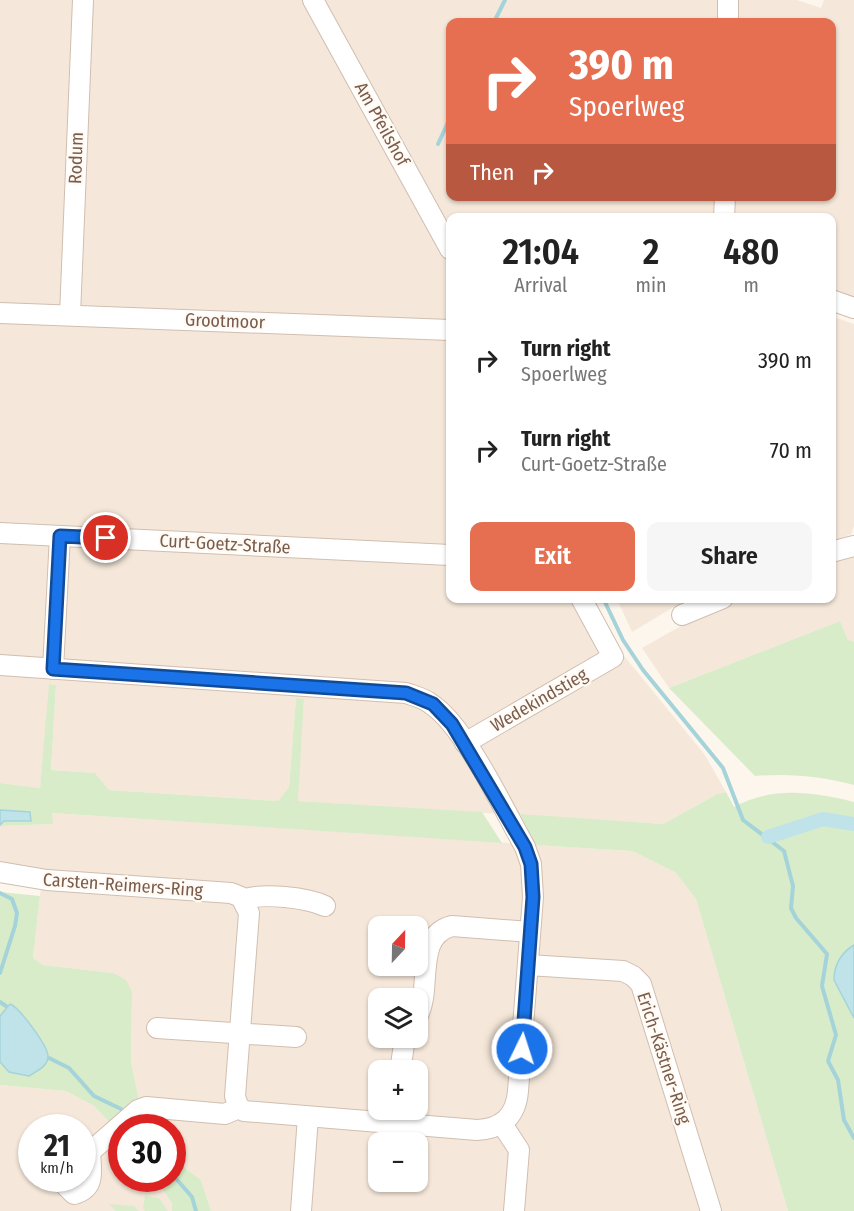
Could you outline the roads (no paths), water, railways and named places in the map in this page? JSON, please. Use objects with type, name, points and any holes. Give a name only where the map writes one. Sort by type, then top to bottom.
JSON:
[{"type":"street","name":"Rodum","points":[[69,315],[82,0]]},
{"type":"street","name":"Am Pfeilshof","points":[[313,0],[446,242]]},
{"type":"street","points":[[728,0],[728,18]]},
{"type":"street","points":[[836,302],[854,308]]},
{"type":"street","name":"Grootmoor","points":[[0,313],[446,330]]},
{"type":"street","name":"Curt-Goetz-Straße","points":[[0,533],[446,555]]},
{"type":"street","points":[[53,669],[60,536]]},
{"type":"street","points":[[836,551],[854,546]]},
{"type":"street","name":"Wedekindstieg","points":[[465,743],[613,657],[584,603]]},
{"type":"street","points":[[682,615],[702,603]]},
{"type":"street","points":[[0,665],[406,693],[433,704],[452,724],[528,856],[533,884],[517,1100],[512,1113],[502,1124],[477,1130],[415,1120]]},
{"type":"street","name":"Carsten-Reimers-Ring","points":[[0,872],[47,880],[231,893],[244,900],[255,896],[313,900],[325,906]]},
{"type":"street","points":[[239,1108],[235,1096],[249,913],[244,900]]},
{"type":"street","points":[[425,988],[429,946],[436,933],[452,926],[530,932]]},
{"type":"street","name":"Erich-Kästner-Ring","points":[[528,965],[622,971],[633,976],[641,984],[711,1211]]},
{"type":"street","points":[[157,1028],[296,1037]]},
{"type":"street","points":[[96,1146],[138,1110],[146,1107],[225,1114],[239,1108],[253,1113],[308,1117],[368,1117]]},
{"type":"street","points":[[301,1211],[308,1117]]},
{"type":"street","points":[[502,1124],[519,1150],[514,1211]]},
{"type":"water","points":[[0,810],[30,812],[31,821],[4,821],[0,825]]},
{"type":"water","points":[[854,945],[854,1018],[834,980],[839,960]]},
{"type":"water","points":[[10,1004],[33,1028],[47,1052],[46,1063],[29,1076],[9,1072],[0,1062],[0,1016]]},
{"type":"waterway","points":[[496,18],[505,0]]},
{"type":"waterway","points":[[438,144],[446,127]]},
{"type":"waterway","points":[[605,603],[623,640],[643,670],[723,768],[743,820],[784,851],[793,886],[791,908],[796,918],[827,954],[822,986],[836,1035],[828,1061],[838,1080],[844,1120],[854,1138]]},
{"type":"waterway","points":[[768,837],[823,819],[854,824]]},
{"type":"waterway","points":[[0,893],[12,899],[17,913],[0,973]]},
{"type":"waterway","points":[[0,1002],[6,1006]]},
{"type":"waterway","points":[[49,1058],[69,1068],[94,1096],[121,1109]]},
{"type":"waterway","points":[[186,1190],[192,1197],[196,1211]]}]
